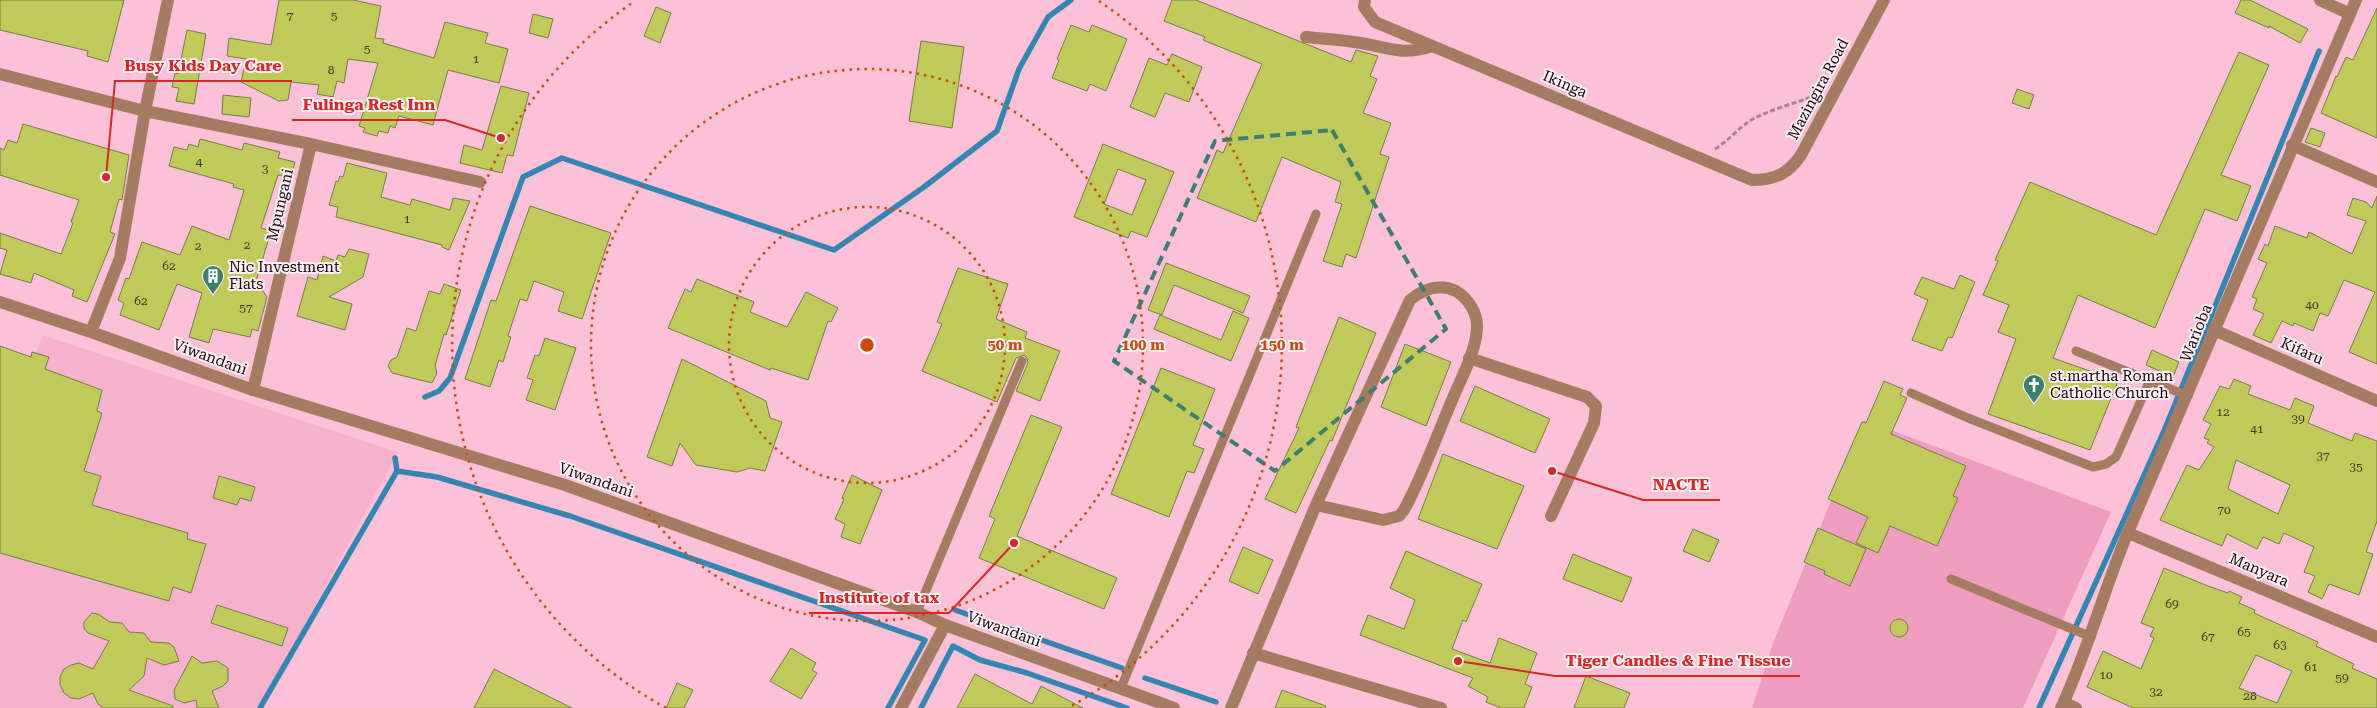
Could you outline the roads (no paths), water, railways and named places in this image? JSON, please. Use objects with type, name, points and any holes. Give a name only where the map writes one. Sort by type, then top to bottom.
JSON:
[{"type":"street","points":[[91,332],[120,258],[145,111],[168,0]]},
{"type":"street","name":"Ikinga","points":[[1365,0],[1364,7],[1375,22],[1752,180],[1767,180]]},
{"type":"street","name":"Mazingira Road","points":[[1767,180],[1781,176],[1793,167],[1884,0]]},
{"type":"street","points":[[2320,0],[2350,14]]},
{"type":"street","name":"Warioba","points":[[2063,705],[2128,533],[2188,396],[2292,145],[2356,0]]},
{"type":"street","points":[[1306,37],[1360,43],[1400,52],[1413,52],[1433,46]]},
{"type":"street","points":[[0,74],[145,111],[311,144],[480,182]]},
{"type":"street","name":"Mpungani","points":[[253,390],[311,144]]},
{"type":"street","points":[[2292,145],[2377,182]]},
{"type":"street","points":[[1231,708],[1316,505],[1410,300],[1419,292],[1431,288],[1455,291],[1464,297],[1472,307],[1476,318],[1477,330],[1469,358],[1408,504],[1399,516],[1383,520],[1316,505]]},
{"type":"street","name":"Viwandani","points":[[0,302],[91,332],[253,390],[565,486],[917,612],[945,625],[1174,708]]},
{"type":"street","name":"Kifaru","points":[[2214,330],[2377,401]]},
{"type":"street","points":[[1469,358],[1587,397],[1596,406],[1594,423],[1551,516]]},
{"type":"street","name":"Manyara","points":[[2128,533],[2377,637]]},
{"type":"street","points":[[901,708],[945,625]]},
{"type":"street","points":[[1253,653],[1441,708]]},
{"type":"street","points":[[2063,705],[2076,708]]},
{"type":"lane","points":[[1121,688],[1316,214]]},
{"type":"lane","points":[[2076,350],[2188,396]]},
{"type":"lane","points":[[917,612],[1022,361]]},
{"type":"lane","points":[[1911,393],[1968,418],[2094,467],[2106,464],[2116,457],[2150,380]]},
{"type":"lane","points":[[1951,580],[2089,636]]},
{"type":"waterway","points":[[425,397],[439,391],[450,378],[523,177],[562,158],[834,250],[924,187],[997,131],[1019,69],[1048,17],[1071,0]]},
{"type":"waterway","points":[[2039,708],[2164,431],[2319,51]]},
{"type":"waterway","points":[[260,708],[397,471],[395,458]]},
{"type":"waterway","points":[[397,471],[437,477],[570,516],[925,640],[888,708]]},
{"type":"waterway","points":[[955,610],[1122,668]]},
{"type":"waterway","points":[[921,708],[953,646],[980,660],[1027,673],[1127,708]]},
{"type":"waterway","points":[[1145,678],[1216,702]]},
{"type":"place","name":"Fulinga Rest Inn","points":[[501,138]]},
{"type":"place","name":"Busy Kids Day Care","points":[[106,177]]},
{"type":"place","name":"Nic Investment Flats","points":[[213,295]]},
{"type":"place","name":"st.martha Roman Catholic Church","points":[[2034,404]]},
{"type":"place","name":"NACTE","points":[[1552,471]]},
{"type":"place","name":"Institute of tax","points":[[1014,543]]},
{"type":"place","name":"Tiger Candles & Fine Tissue","points":[[1458,661]]}]
